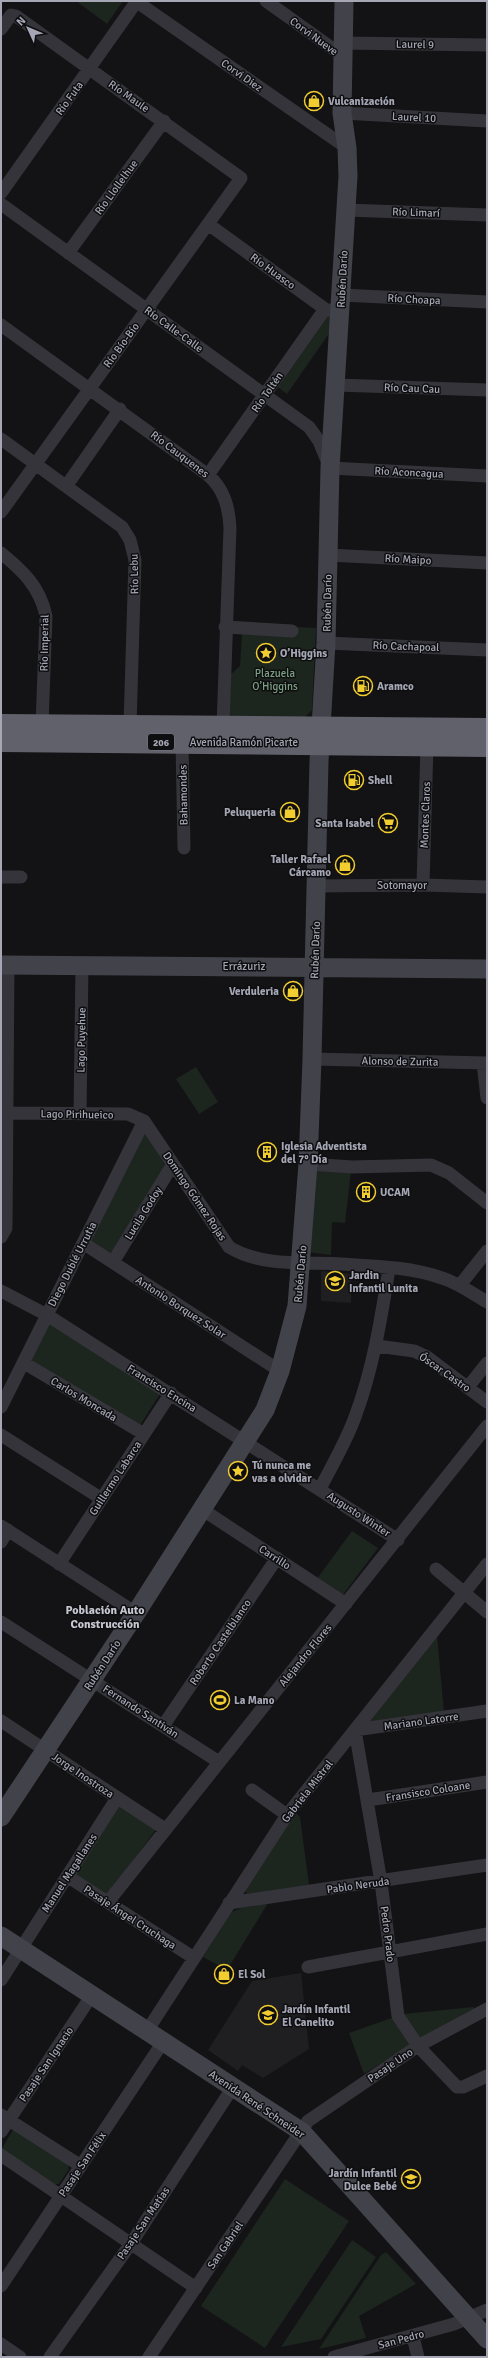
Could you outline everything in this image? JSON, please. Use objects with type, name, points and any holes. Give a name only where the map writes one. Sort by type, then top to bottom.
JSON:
[{"type":"highway","name":"Avenida Ramón Picarte","points":[[1,725],[223,726],[427,744],[487,746]]},
{"type":"highway","name":"Avenida Ramón Picarte","points":[[1,741],[182,742],[487,729]]},
{"type":"street","name":"Río Futa","points":[[1,193],[137,1]]},
{"type":"street","name":"Corvi Diez","points":[[137,1],[347,148]]},
{"type":"street","name":"Corvi Nueve","points":[[266,1],[343,50]]},
{"type":"street","name":"Rubén Darío","points":[[1,1817],[203,1510],[265,1410],[280,1371],[297,1306],[308,1164],[312,1059],[320,735],[326,643],[330,468],[336,385],[335,306],[346,210],[347,148],[342,113],[344,1]]},
{"type":"street","name":"Río Maule","points":[[1,29],[11,15],[16,16],[241,178]]},
{"type":"street","name":"Laurel 9","points":[[343,50],[487,45]]},
{"type":"street","name":"Laurel 10","points":[[342,113],[487,121]]},
{"type":"street","name":"Río Llollelhue","points":[[68,253],[164,122]]},
{"type":"street","name":"Río Bío-Bío","points":[[1,512],[241,178]]},
{"type":"street","name":"Río Calle-Calle","points":[[1,204],[309,427],[319,441],[330,468]]},
{"type":"street","name":"Río Limarí","points":[[346,210],[487,215]]},
{"type":"street","name":"Río Huasco","points":[[208,224],[335,306]]},
{"type":"street","name":"Río Choapa","points":[[335,306],[487,302]]},
{"type":"street","name":"Río Toltén","points":[[208,475],[265,395],[335,306]]},
{"type":"street","name":"Río Cauquenes","points":[[1,325],[120,409],[208,475],[221,491],[229,518],[223,726]]},
{"type":"street","name":"Río Cau Cau","points":[[336,385],[487,390]]},
{"type":"street","points":[[67,485],[120,409]]},
{"type":"street","name":"Río Lebu","points":[[1,438],[67,485],[122,527],[133,546],[135,560],[130,726]]},
{"type":"street","name":"Río Aconcagua","points":[[330,468],[487,476]]},
{"type":"street","name":"Río Imperial","points":[[1,553],[30,579],[44,606],[46,616],[42,725]]},
{"type":"street","name":"Río Maipo","points":[[328,555],[487,564]]},
{"type":"street","points":[[225,627],[292,631]]},
{"type":"street","name":"Río Cachapoal","points":[[326,643],[487,650]]},
{"type":"street","name":"Bahamondes","points":[[182,742],[184,848]]},
{"type":"street","name":"Montes Claros","points":[[423,885],[427,744]]},
{"type":"street","points":[[1,877],[21,878]]},
{"type":"street","name":"Sotomayor","points":[[316,886],[423,885],[487,887]]},
{"type":"street","points":[[2,1231],[4,1148],[8,1113],[4,965]]},
{"type":"street","name":"Errázuriz","points":[[4,965],[314,966],[487,969]]},
{"type":"street","name":"Lago Puyehue","points":[[80,1114],[82,965]]},
{"type":"street","name":"Alonso de Zurita","points":[[312,1059],[485,1063]]},
{"type":"street","points":[[485,1063],[487,1098]]},
{"type":"street","name":"Lago Pirihueico","points":[[8,1113],[128,1114],[144,1121]]},
{"type":"street","name":"Domingo Gómez Rojas","points":[[144,1121],[229,1247],[242,1256],[301,1263],[390,1269],[431,1274],[460,1285],[487,1302]]},
{"type":"street","name":"Diego Dublé Urrutia","points":[[1,1407],[144,1121]]},
{"type":"street","name":"Lucila Godoy","points":[[113,1262],[173,1164]]},
{"type":"street","points":[[308,1164],[352,1167],[431,1165],[449,1173],[487,1203]]},
{"type":"street","name":"Antonio Borquez Solar","points":[[83,1243],[280,1371]]},
{"type":"street","points":[[460,1285],[487,1251]]},
{"type":"street","points":[[320,1489],[355,1418],[377,1346],[390,1269]]},
{"type":"street","name":"Francisco Encina","points":[[1,1292],[47,1315],[320,1489]]},
{"type":"street","name":"Óscar Castro","points":[[377,1346],[414,1351],[427,1357],[487,1402]]},
{"type":"street","name":"Carlos Moncada","points":[[24,1363],[144,1434]]},
{"type":"street","points":[[468,1387],[487,1363]]},
{"type":"street","name":"Guillermo Labarca","points":[[59,1564],[170,1393]]},
{"type":"street","name":"Alejandro Flores","points":[[108,1902],[398,1540],[487,1426]]},
{"type":"street","points":[[1,1435],[102,1498]]},
{"type":"street","name":"Augusto Winter","points":[[320,1489],[398,1540]]},
{"type":"street","name":"Carrillo","points":[[203,1510],[346,1604]]},
{"type":"street","points":[[1,1542],[5,1528],[136,1613]]},
{"type":"street","name":"Roberto Castelblanco","points":[[163,1726],[277,1558]]},
{"type":"street","name":"Gabriela Mistral","points":[[147,2031],[287,1815],[487,1564]]},
{"type":"street","points":[[436,1569],[487,1612]]},
{"type":"street","name":"Fernando Santiván","points":[[1,1622],[219,1762]]},
{"type":"street","name":"Mariano Latorre","points":[[355,1730],[487,1711]]},
{"type":"street","name":"Jorge Inostroza","points":[[1,1720],[165,1829]]},
{"type":"street","name":"Pedro Prado","points":[[355,1730],[368,1800],[398,2016],[418,2046],[457,2087],[463,2087],[487,2076]]},
{"type":"street","name":"Fransisco Coloane","points":[[368,1800],[487,1782]]},
{"type":"street","points":[[252,1790],[287,1815]]},
{"type":"street","name":"Manuel Magallanes","points":[[1,1980],[117,1798]]},
{"type":"street","name":"Pablo Neruda","points":[[229,1903],[380,1882],[487,1865]]},
{"type":"street","name":"Pasaje Ángel Cruchaga","points":[[67,1876],[194,1958]]},
{"type":"street","points":[[308,1966],[390,1950],[487,1934]]},
{"type":"street","name":"Avenida René Schneider","points":[[1,1936],[302,2132],[487,2339]]},
{"type":"street","name":"Pasaje San Ignacio","points":[[1,2132],[5,2117],[92,1995]]},
{"type":"street","name":"Pasaje Uno","points":[[302,2132],[308,2121],[418,2046],[487,2009]]},
{"type":"street","name":"Pasaje San Félix","points":[[1,2286],[163,2042]]},
{"type":"street","name":"Pasaje San Matías","points":[[50,2357],[132,2242],[233,2087]]},
{"type":"street","points":[[5,2117],[81,2166]]},
{"type":"street","name":"San Gabriel","points":[[149,2357],[302,2132]]},
{"type":"street","points":[[1,2155],[132,2242],[196,2288]]},
{"type":"street","name":"San Pedro","points":[[334,2357],[413,2337],[469,2319],[487,2310]]},
{"type":"street","points":[[413,2337],[418,2357]]},
{"type":"street","points":[[1,2344],[20,2357]]},
{"type":"shaded area","name":"Jardin Infantil Lunita","points":[[321,1271],[351,1274],[351,1303],[321,1301]]},
{"type":"shaded area","name":"Jardín Infantil El Canelito","points":[[301,1973],[309,2049],[263,2078],[242,2065],[238,2071],[208,2050],[252,1981]]},
{"type":"green space","points":[[76,1],[123,1],[107,24]]},
{"type":"green space","points":[[325,313],[337,322],[287,394],[275,385]]},
{"type":"green space","name":"Plazuela O’Higgins","points":[[296,627],[316,628],[312,710],[305,717],[233,718],[225,710],[227,678],[240,666],[242,633]]},
{"type":"green space","points":[[196,1067],[218,1102],[199,1114],[176,1079]]},
{"type":"green space","points":[[144,1129],[168,1167],[114,1258],[87,1240]]},
{"type":"green space","points":[[311,1170],[351,1171],[345,1223],[332,1222],[331,1255],[307,1252]]},
{"type":"green space","points":[[49,1322],[160,1394],[139,1427],[29,1359]]},
{"type":"green space","points":[[352,1531],[378,1548],[342,1596],[316,1580]]},
{"type":"green space","points":[[437,1635],[444,1713],[372,1725],[369,1720]]},
{"type":"green space","points":[[118,1803],[157,1828],[107,1896],[73,1873]]},
{"type":"green space","points":[[295,1812],[300,1817],[309,1885],[247,1894],[244,1888]]},
{"type":"green space","points":[[268,1903],[227,1970],[203,1957],[232,1912],[241,1908]]},
{"type":"green space","points":[[474,2007],[474,2009],[408,2046],[364,2074],[349,2033],[403,2014]]},
{"type":"green space","points":[[14,2128],[67,2162],[69,2169],[59,2184],[53,2184],[1,2150]]},
{"type":"green space","points":[[285,2179],[349,2221],[265,2348],[201,2306]]},
{"type":"green space","points":[[352,2240],[376,2257],[321,2339],[281,2347]]},
{"type":"green space","points":[[386,2252],[416,2284],[359,2316],[366,2338],[319,2349],[381,2255]]},
{"type":"place","name":"Vulcanización","points":[[314,101]]},
{"type":"place","name":"O’Higgins","points":[[266,653]]},
{"type":"place","name":"Aramco","points":[[363,686]]},
{"type":"place","name":"Shell","points":[[354,780]]},
{"type":"place","name":"Peluqueria","points":[[290,812]]},
{"type":"place","name":"Santa Isabel","points":[[388,823]]},
{"type":"place","name":"Taller Rafael Cárcamo","points":[[345,865]]},
{"type":"place","name":"Verduleria","points":[[293,991]]},
{"type":"place","name":"Iglesia Adventista del 7° Día","points":[[267,1152]]},
{"type":"place","name":"UCAM","points":[[366,1192]]},
{"type":"place","name":"Jardin Infantil Lunita","points":[[335,1281]]},
{"type":"place","name":"Tú nunca me vas a olvidar","points":[[238,1471]]},
{"type":"place","name":"La Mano","points":[[220,1700]]},
{"type":"place","name":"El Sol","points":[[224,1974]]},
{"type":"place","name":"Jardín Infantil El Canelito","points":[[268,2015]]},
{"type":"place","name":"Jardín Infantil Dulce Bebé","points":[[411,2179]]},
{"type":"district","name":"Población Auto Construcción","points":[[105,1617]]}]
